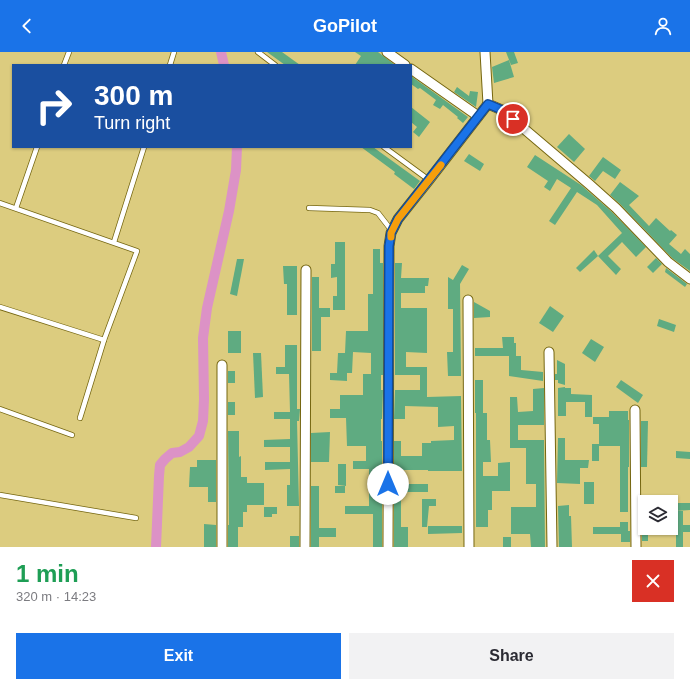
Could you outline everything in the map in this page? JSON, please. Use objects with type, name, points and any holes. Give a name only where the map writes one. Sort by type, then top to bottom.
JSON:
[{"type":"street","points":[[387,52],[404,64]]},
{"type":"street","points":[[388,547],[389,246],[392,231],[398,219],[488,104],[485,52]]},
{"type":"street","points":[[412,70],[478,116]]},
{"type":"street","points":[[488,104],[502,110],[590,184],[616,208],[668,262],[690,279]]},
{"type":"street","points":[[305,547],[306,270]]},
{"type":"street","points":[[468,300],[469,547]]},
{"type":"street","points":[[549,352],[552,547]]},
{"type":"street","points":[[222,365],[222,547]]},
{"type":"street","points":[[635,410],[636,547]]},
{"type":"lane","points":[[64,64],[69,52]]},
{"type":"lane","points":[[170,64],[174,52]]},
{"type":"lane","points":[[258,52],[274,64]]},
{"type":"lane","points":[[16,208],[37,148]]},
{"type":"lane","points":[[114,242],[144,148]]},
{"type":"lane","points":[[385,148],[429,180]]},
{"type":"lane","points":[[0,203],[137,251],[104,340],[80,418]]},
{"type":"lane","points":[[309,208],[370,210],[378,213],[392,231]]},
{"type":"lane","points":[[0,307],[104,340]]},
{"type":"lane","points":[[0,409],[72,435]]},
{"type":"lane","points":[[0,495],[136,518]]},
{"type":"building","points":[[267,52],[282,52],[299,64],[284,64]]},
{"type":"building","points":[[355,52],[378,52],[394,64],[356,64],[361,56]]},
{"type":"building","points":[[506,52],[514,52],[518,63],[511,65]]},
{"type":"building","points":[[509,60],[514,77],[494,83],[492,67]]},
{"type":"building","points":[[412,77],[468,117],[463,123],[443,105],[440,109],[433,105],[436,100],[420,88],[418,89],[412,85]]},
{"type":"building","points":[[457,87],[469,96],[470,91],[478,92],[476,107],[454,92]]},
{"type":"building","points":[[412,108],[430,122],[419,137],[413,132],[417,127],[412,123]]},
{"type":"building","points":[[569,134],[585,149],[574,162],[557,147]]},
{"type":"building","points":[[362,148],[374,148],[420,181],[414,189],[394,174],[395,172]]},
{"type":"building","points":[[469,154],[484,164],[480,171],[464,161]]},
{"type":"building","points":[[535,155],[581,185],[612,212],[646,247],[636,257],[622,242],[608,256],[621,269],[616,275],[598,256],[622,233],[597,205],[577,192],[555,225],[549,221],[571,188],[557,179],[550,191],[544,187],[548,181],[527,167]]},
{"type":"building","points":[[603,157],[621,170],[615,179],[603,171],[595,181],[589,176]]},
{"type":"building","points":[[620,182],[639,196],[629,205],[649,226],[656,218],[670,231],[671,230],[677,235],[669,244],[681,254],[685,249],[690,254],[690,271],[672,258],[610,195]]},
{"type":"building","points":[[335,242],[345,242],[345,310],[333,310],[333,296],[337,296],[337,277],[331,278],[331,264],[335,264]]},
{"type":"building","points":[[373,249],[380,249],[380,263],[383,263],[383,375],[381,375],[381,390],[383,390],[381,419],[382,547],[373,547],[373,514],[345,514],[345,506],[369,506],[369,469],[353,469],[353,461],[366,461],[366,446],[347,446],[346,418],[330,418],[330,409],[340,409],[340,395],[363,395],[363,374],[371,374],[371,353],[353,352],[352,373],[347,373],[347,381],[330,380],[330,373],[337,373],[338,353],[345,353],[346,331],[368,331],[368,294],[373,294]]},
{"type":"building","points":[[594,250],[598,256],[580,272],[576,268]]},
{"type":"building","points":[[656,258],[662,264],[653,273],[647,267]]},
{"type":"building","points":[[237,259],[244,259],[237,296],[230,294]]},
{"type":"building","points":[[395,263],[402,263],[401,278],[429,278],[428,286],[425,286],[425,293],[401,293],[401,308],[427,308],[427,353],[406,352],[406,367],[427,367],[427,397],[461,396],[462,471],[401,470],[401,484],[428,484],[428,492],[401,492],[401,527],[408,527],[408,547],[394,547],[394,441],[401,441],[401,456],[422,456],[422,443],[454,440],[454,426],[438,427],[438,407],[405,406],[405,419],[394,419],[395,390],[420,390],[420,375],[395,375]]},
{"type":"building","points":[[462,265],[469,269],[460,284],[461,376],[448,376],[447,352],[453,352],[453,309],[448,309],[448,277],[453,280]]},
{"type":"building","points":[[283,266],[297,266],[297,315],[287,315],[287,284],[284,284]]},
{"type":"building","points":[[666,268],[687,284],[685,287],[665,272]]},
{"type":"building","points":[[312,277],[319,277],[319,308],[330,308],[330,317],[321,317],[321,351],[312,351]]},
{"type":"building","points":[[474,302],[490,311],[490,317],[474,318]]},
{"type":"building","points":[[550,306],[564,316],[553,332],[539,323]]},
{"type":"building","points":[[659,319],[676,325],[674,332],[657,326]]},
{"type":"building","points":[[228,331],[241,331],[241,353],[228,353]]},
{"type":"building","points":[[502,337],[514,337],[514,343],[516,343],[516,356],[521,356],[521,370],[543,372],[543,381],[509,376],[509,356],[475,356],[475,348],[503,348]]},
{"type":"building","points":[[591,339],[604,347],[595,362],[582,353]]},
{"type":"building","points":[[285,345],[297,345],[297,409],[300,409],[299,421],[297,421],[299,506],[287,506],[287,485],[290,485],[290,469],[265,470],[265,462],[290,462],[290,447],[264,447],[264,440],[290,439],[290,419],[274,419],[274,412],[290,412],[289,374],[276,374],[276,367],[285,367]]},
{"type":"building","points":[[253,353],[261,353],[263,397],[255,398]]},
{"type":"building","points":[[557,360],[565,364],[565,385],[558,383],[558,380],[555,380],[555,374],[557,374]]},
{"type":"building","points":[[228,371],[235,371],[235,383],[228,383]]},
{"type":"building","points":[[475,380],[483,380],[483,413],[487,413],[487,440],[490,440],[491,462],[483,462],[483,476],[498,476],[498,463],[510,462],[510,491],[492,491],[492,510],[488,510],[488,527],[476,527]]},
{"type":"building","points":[[621,380],[643,395],[638,403],[616,387]]},
{"type":"building","points":[[544,388],[544,425],[518,425],[518,440],[544,440],[545,547],[531,547],[530,534],[511,534],[511,507],[536,507],[536,484],[526,484],[526,448],[510,448],[510,397],[517,397],[518,412],[533,411],[533,389]]},
{"type":"building","points":[[558,388],[571,388],[571,394],[592,395],[592,417],[585,417],[585,402],[566,402],[566,416],[558,416]]},
{"type":"building","points":[[228,402],[235,402],[235,415],[228,415]]},
{"type":"building","points":[[609,411],[628,411],[628,512],[620,512],[620,446],[599,446],[599,461],[592,461],[592,444],[599,444],[599,424],[593,424],[593,417],[609,417]]},
{"type":"building","points":[[641,421],[648,421],[647,467],[641,467]]},
{"type":"building","points":[[228,431],[239,431],[241,477],[247,477],[247,483],[264,483],[264,505],[247,505],[247,512],[243,512],[243,527],[238,527],[238,547],[228,547]]},
{"type":"building","points":[[330,432],[329,462],[311,462],[311,433]]},
{"type":"building","points":[[558,438],[565,438],[565,460],[589,460],[588,468],[580,468],[580,484],[557,483]]},
{"type":"building","points":[[676,451],[690,452],[690,459],[676,458]]},
{"type":"building","points":[[197,460],[216,460],[216,502],[208,502],[208,487],[189,487],[190,467],[197,467]]},
{"type":"building","points":[[338,464],[346,464],[346,486],[338,485]]},
{"type":"building","points":[[584,482],[594,482],[594,504],[584,504]]},
{"type":"building","points":[[311,486],[319,486],[319,528],[336,528],[336,537],[319,537],[319,547],[311,547]]},
{"type":"building","points":[[335,486],[345,486],[345,493],[335,493]]},
{"type":"building","points":[[422,499],[436,499],[436,506],[429,506],[427,527],[422,527]]},
{"type":"building","points":[[678,503],[690,503],[690,510],[678,511]]},
{"type":"building","points":[[569,505],[569,516],[571,516],[572,547],[559,547],[558,506]]},
{"type":"building","points":[[264,507],[277,507],[277,514],[272,514],[272,517],[264,517]]},
{"type":"building","points":[[678,511],[683,511],[683,525],[690,525],[690,532],[683,532],[683,547],[676,547],[676,535],[678,535]]},
{"type":"building","points":[[620,522],[628,522],[630,542],[621,542],[621,534],[593,534],[593,527],[620,527]]},
{"type":"building","points":[[204,524],[216,525],[216,547],[204,547]]},
{"type":"building","points":[[428,526],[462,526],[462,533],[428,534]]},
{"type":"building","points":[[642,535],[648,535],[648,541],[642,541]]},
{"type":"building","points":[[290,536],[299,536],[299,547],[290,547]]},
{"type":"building","points":[[503,537],[511,537],[511,547],[503,547]]},
{"type":"waterway","points":[[221,52],[224,64]]},
{"type":"waterway","points":[[156,547],[160,465],[172,453],[180,452],[189,447],[199,436],[203,421],[203,338],[207,308],[229,211],[236,170],[237,148]]},
{"type":"slow traffic","points":[[391,237],[391,233],[398,219],[441,165]]},
{"type":"route","points":[[388,484],[389,246],[391,233],[398,219],[488,104],[502,110],[513,119]]}]
